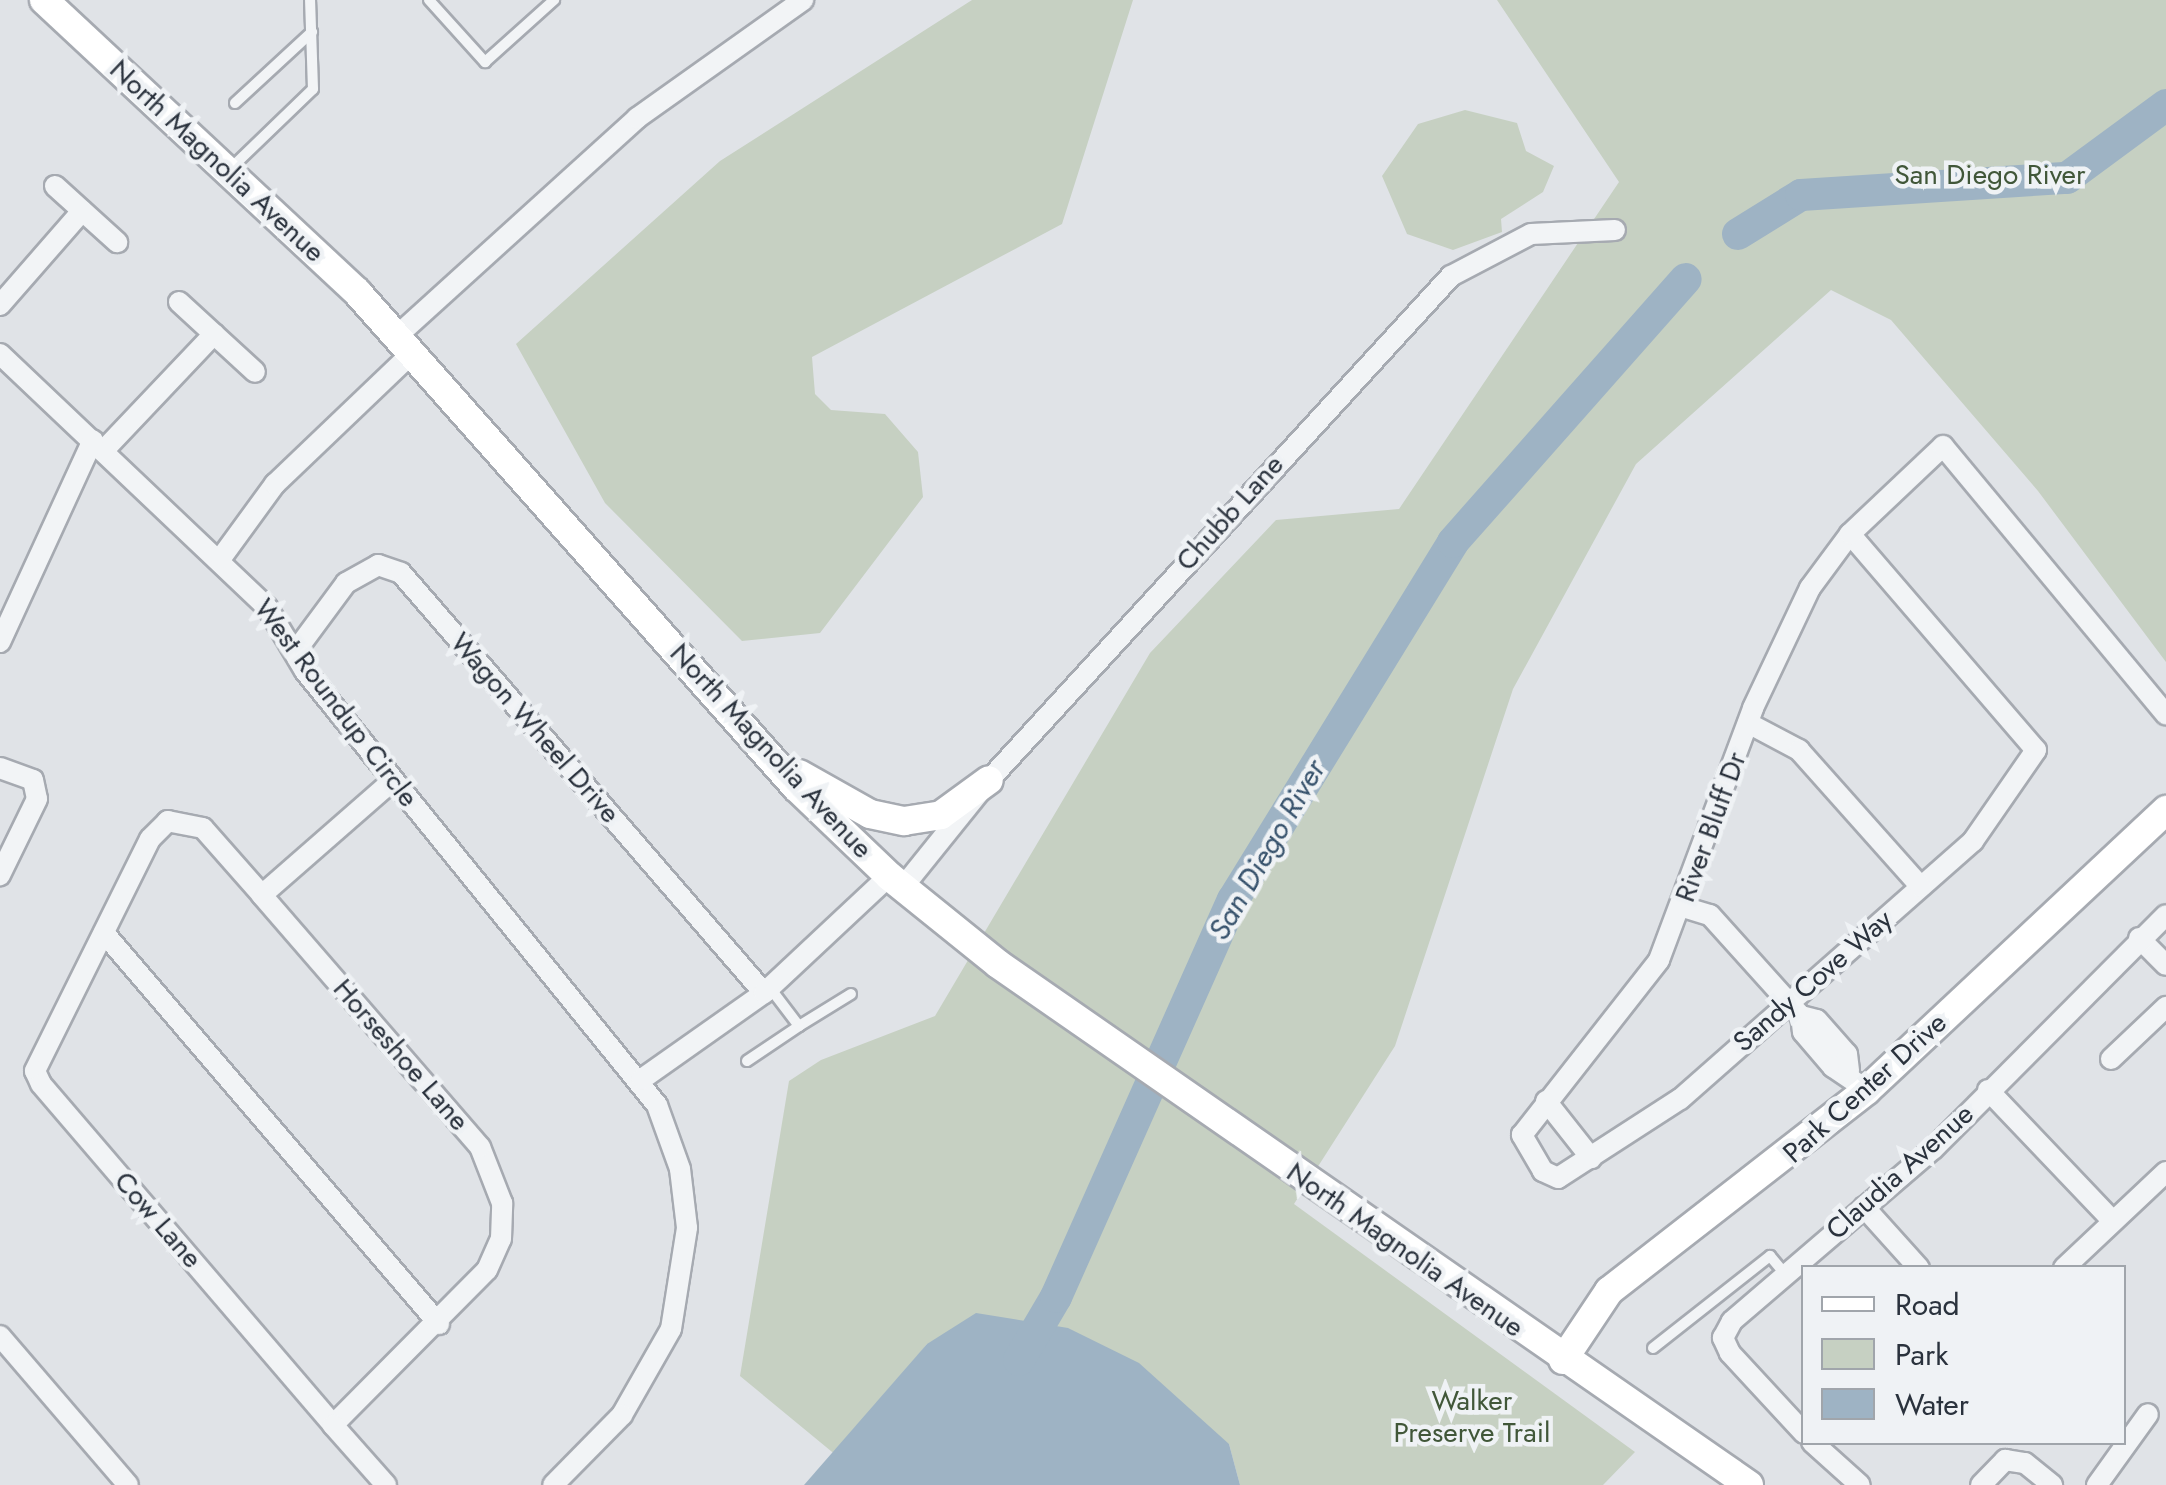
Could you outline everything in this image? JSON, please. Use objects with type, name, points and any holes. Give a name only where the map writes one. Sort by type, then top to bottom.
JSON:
[{"type":"main road","name":"North Magnolia Avenue","points":[[44,0],[406,343],[768,756],[896,882],[998,964],[1563,1360],[1749,1485]]},
{"type":"main road","points":[[768,756],[870,814],[904,820],[941,816],[989,780]]},
{"type":"main road","name":"Park Center Drive","points":[[1563,1360],[1609,1291],[1642,1261],[1761,1180],[1858,1080],[2166,810]]},
{"type":"street","points":[[221,558],[274,484],[406,343],[637,118],[803,0]]},
{"type":"street","points":[[55,186],[116,242]]},
{"type":"street","points":[[0,304],[82,211]]},
{"type":"street","name":"Chubb Lane","points":[[642,1079],[767,991],[896,882],[1452,276],[1531,234],[1614,230]]},
{"type":"street","points":[[179,302],[255,372]]},
{"type":"street","points":[[0,642],[99,445],[214,334]]},
{"type":"street","name":"West Roundup Circle","points":[[0,354],[221,558],[392,781],[642,1079],[680,1169],[685,1267],[650,1374],[622,1416],[553,1485]]},
{"type":"street","name":"River Bluff Dr","points":[[1558,1178],[1524,1148],[1522,1135],[1546,1101],[1626,1011],[1683,907],[1748,722],[1810,588],[1850,534],[1943,446],[2166,715]]},
{"type":"street","name":"Sandy Cove Way","points":[[1558,1178],[1664,1112],[1795,1009],[1973,842],[2036,750],[1850,534]]},
{"type":"street","name":"Wagon Wheel Drive","points":[[295,652],[346,583],[378,565],[401,573],[767,991]]},
{"type":"street","points":[[1748,722],[1798,750],[1921,887]]},
{"type":"street","points":[[0,768],[32,780],[37,799],[0,875]]},
{"type":"street","points":[[262,895],[392,781]]},
{"type":"street","name":"Horseshoe Lane","points":[[104,933],[150,839],[168,820],[203,828],[494,1171],[501,1239],[487,1270],[439,1324],[333,1425]]},
{"type":"street","points":[[1683,907],[1710,916],[1795,1009],[1817,1020],[1847,1054],[1858,1080]]},
{"type":"street","name":"Claudia Avenue","points":[[1801,1430],[1722,1338],[1988,1090],[2166,915]]},
{"type":"street","points":[[104,933],[439,1324]]},
{"type":"street","name":"Cow Lane","points":[[104,933],[35,1071],[386,1485]]},
{"type":"street","points":[[2139,938],[2166,965]]},
{"type":"street","points":[[2111,1059],[2166,1008]]},
{"type":"street","points":[[1988,1090],[2112,1220]]},
{"type":"street","points":[[1546,1101],[1591,1158]]},
{"type":"street","points":[[2067,1265],[2166,1172]]},
{"type":"street","points":[[1864,1206],[1917,1265]]},
{"type":"street","points":[[0,1336],[128,1485]]},
{"type":"street","points":[[2126,1445],[2148,1414]]},
{"type":"street","points":[[1815,1445],[1860,1485]]},
{"type":"street","points":[[2097,1485],[2126,1445]]},
{"type":"street","points":[[1981,1485],[2004,1460],[2025,1464],[2052,1485]]},
{"type":"lane","points":[[228,172],[308,98],[317,74],[310,0]]},
{"type":"lane","points":[[429,0],[485,62],[554,0]]},
{"type":"lane","points":[[235,103],[312,32]]},
{"type":"lane","points":[[767,991],[799,1026]]},
{"type":"lane","points":[[747,1061],[851,994]]},
{"type":"lane","points":[[1653,1348],[1770,1256],[1786,1275]]},
{"type":"green space","points":[[972,0],[1133,0],[1062,224],[812,357],[815,394],[831,410],[885,414],[918,452],[923,497],[820,633],[742,641],[605,503],[516,344],[720,161]]},
{"type":"green space","name":"Walker Preserve Trail","points":[[1497,0],[2166,0],[2166,662],[2038,491],[1891,320],[1831,290],[1636,464],[1513,689],[1395,1046],[1294,1204],[1635,1452],[1603,1485],[1240,1485],[1229,1444],[927,1344],[837,1456],[740,1376],[789,1081],[821,1060],[935,1016],[1150,653],[1276,520],[1399,509],[1619,182]]},
{"type":"green space","points":[[1465,110],[1517,123],[1526,151],[1554,166],[1543,192],[1501,219],[1502,232],[1453,250],[1407,234],[1382,176],[1418,124]]},
{"type":"water","points":[[976,1313],[1068,1328],[1139,1363],[1229,1444],[1240,1485],[804,1485],[927,1344]]},
{"type":"waterway","name":"San Diego River","points":[[1738,234],[1801,195],[2067,178],[2166,105]]},
{"type":"waterway","name":"San Diego River","points":[[1019,1360],[1056,1297],[1233,900],[1453,542],[1686,279]]}]
